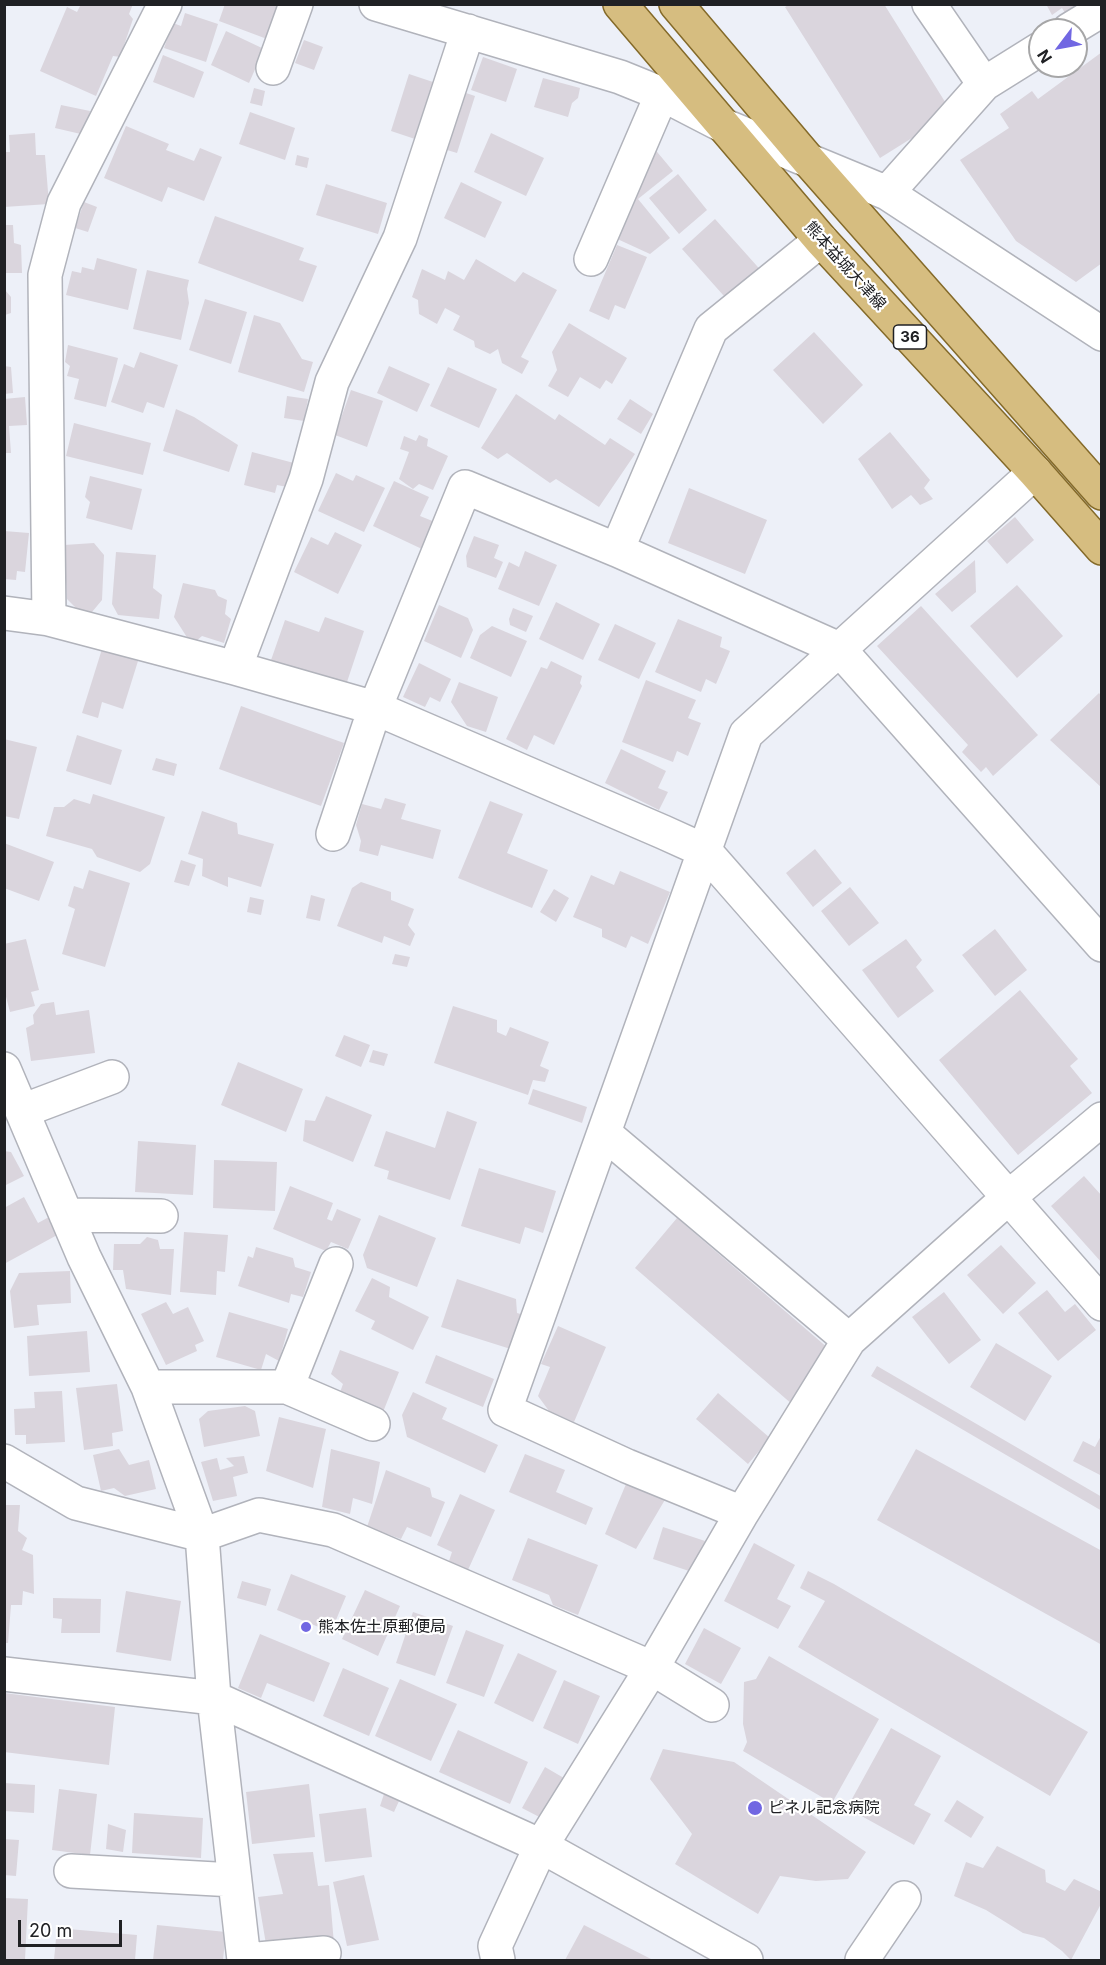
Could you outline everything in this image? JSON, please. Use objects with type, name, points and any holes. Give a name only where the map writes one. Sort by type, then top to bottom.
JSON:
[{"type":"main road","name":"熊本益城大津線","points":[[620,4],[821,240],[1035,472],[1101,548]]},
{"type":"main road","name":"36","points":[[675,4],[809,161],[1101,493]]},
{"type":"street","points":[[49,619],[45,275],[64,203],[165,4]]},
{"type":"street","points":[[273,68],[296,4]]},
{"type":"street","points":[[376,4],[620,77],[662,94],[720,124],[887,193],[1101,334]]},
{"type":"street","points":[[929,4],[984,84]]},
{"type":"street","points":[[1088,18],[1101,10]]},
{"type":"street","points":[[235,669],[306,479],[332,382],[400,238],[468,31]]},
{"type":"street","points":[[887,193],[984,84],[1028,56]]},
{"type":"street","points":[[591,260],[662,94]]},
{"type":"street","points":[[617,550],[711,329],[821,240]]},
{"type":"street","points":[[742,1513],[627,1466],[505,1410],[746,734],[1035,472]]},
{"type":"street","points":[[333,834],[375,708],[465,487],[617,550],[839,649],[1101,945]]},
{"type":"street","points":[[4,613],[49,619],[375,708],[705,851],[1101,1304]]},
{"type":"street","points":[[4,1069],[84,1257],[148,1387],[202,1535],[214,1698],[234,1880],[246,1960],[324,1953]]},
{"type":"street","points":[[22,1111],[112,1077]]},
{"type":"street","points":[[498,1960],[495,1946],[541,1846],[652,1668],[742,1513],[849,1340],[1009,1197],[1101,1119]]},
{"type":"street","points":[[604,1133],[849,1340]]},
{"type":"street","points":[[66,1215],[161,1216]]},
{"type":"street","points":[[288,1387],[336,1264]]},
{"type":"street","points":[[148,1387],[288,1387],[373,1424]]},
{"type":"street","points":[[4,1461],[76,1503],[202,1535],[259,1515],[333,1530],[652,1668],[712,1705]]},
{"type":"street","points":[[4,1674],[214,1698],[541,1846],[746,1960]]},
{"type":"street","points":[[71,1871],[234,1880]]},
{"type":"street","points":[[862,1960],[904,1898]]},
{"type":"building","points":[[81,4],[133,4],[129,14],[133,19],[120,57],[113,56],[96,96],[40,71],[67,7],[77,12]]},
{"type":"building","points":[[225,4],[280,4],[267,39],[219,21]]},
{"type":"building","points":[[790,4],[884,4],[952,113],[880,158],[785,7]]},
{"type":"building","points":[[1046,4],[1078,4],[1065,13],[1062,8],[1052,15]]},
{"type":"building","points":[[185,13],[218,24],[206,62],[164,48],[173,23],[181,26]]},
{"type":"building","points":[[226,31],[264,49],[249,83],[211,65]]},
{"type":"building","points":[[304,40],[323,47],[314,70],[295,63]]},
{"type":"building","points":[[1102,52],[1102,263],[1076,282],[1016,241],[960,160],[1009,128],[1000,114],[1032,91],[1038,99],[1067,78],[1088,78],[1088,62]]},
{"type":"building","points":[[163,55],[204,72],[194,98],[153,82]]},
{"type":"building","points":[[483,57],[517,69],[506,102],[471,90]]},
{"type":"building","points":[[409,74],[475,96],[457,153],[447,150],[443,162],[429,157],[433,145],[391,131]]},
{"type":"building","points":[[543,78],[580,88],[578,98],[572,103],[568,117],[534,107]]},
{"type":"building","points":[[254,88],[265,91],[262,106],[250,103]]},
{"type":"building","points":[[61,105],[90,111],[85,135],[55,128]]},
{"type":"building","points":[[250,112],[295,128],[285,160],[239,144]]},
{"type":"building","points":[[126,126],[169,144],[166,150],[194,161],[200,148],[222,157],[204,201],[168,187],[162,202],[104,178]]},
{"type":"building","points":[[35,133],[36,155],[45,155],[49,204],[4,207],[4,152],[10,152],[9,135]]},
{"type":"building","points":[[491,133],[544,158],[526,196],[474,172]]},
{"type":"building","points":[[653,147],[673,171],[638,199],[670,238],[650,254],[613,237]]},
{"type":"building","points":[[297,155],[309,158],[307,168],[295,165]]},
{"type":"building","points":[[678,174],[707,210],[679,234],[649,198]]},
{"type":"building","points":[[461,182],[502,202],[485,238],[444,218]]},
{"type":"building","points":[[326,184],[387,203],[378,234],[316,215]]},
{"type":"building","points":[[84,202],[97,207],[88,232],[75,228]]},
{"type":"building","points":[[215,216],[304,248],[299,260],[317,266],[303,302],[198,263]]},
{"type":"building","points":[[715,219],[765,275],[732,305],[682,249]]},
{"type":"building","points":[[4,225],[13,225],[14,243],[21,245],[22,273],[4,273]]},
{"type":"building","points":[[617,245],[647,257],[625,309],[615,305],[609,320],[589,311]]},
{"type":"building","points":[[97,258],[137,269],[128,310],[66,295],[72,271],[81,273],[82,267],[94,270]]},
{"type":"building","points":[[476,259],[515,282],[523,272],[557,290],[521,357],[529,361],[522,374],[502,363],[498,349],[490,354],[475,347],[474,341],[453,330],[460,316],[445,308],[437,324],[419,314],[418,300],[412,297],[422,269],[445,280],[448,271],[464,280]]},
{"type":"building","points":[[147,270],[189,280],[187,289],[189,303],[181,340],[133,329]]},
{"type":"building","points":[[5,290],[11,297],[11,313],[5,315]]},
{"type":"building","points":[[205,299],[247,312],[231,364],[189,350]]},
{"type":"building","points":[[254,315],[280,323],[302,359],[313,362],[304,392],[238,372]]},
{"type":"building","points":[[569,323],[627,358],[612,384],[606,380],[600,389],[580,377],[568,397],[548,386],[557,370],[552,352]]},
{"type":"building","points":[[814,332],[863,385],[823,424],[773,370]]},
{"type":"building","points":[[68,345],[118,358],[106,407],[74,399],[79,379],[67,376],[70,366],[65,362]]},
{"type":"building","points":[[140,352],[178,365],[164,408],[147,402],[143,413],[111,402],[124,364],[134,368]]},
{"type":"building","points":[[4,366],[11,367],[13,393],[4,394]]},
{"type":"building","points":[[389,366],[430,384],[417,412],[377,393]]},
{"type":"building","points":[[448,367],[497,389],[479,428],[430,406]]},
{"type":"building","points":[[351,390],[383,401],[367,447],[335,435]]},
{"type":"building","points":[[516,394],[555,420],[559,414],[605,445],[610,438],[635,454],[599,507],[556,479],[550,483],[507,453],[498,459],[481,448]]},
{"type":"building","points":[[287,396],[308,399],[304,421],[284,418]]},
{"type":"building","points":[[25,397],[27,425],[9,426],[11,453],[4,453],[4,399]]},
{"type":"building","points":[[630,399],[653,414],[641,434],[617,419]]},
{"type":"building","points":[[176,409],[194,417],[238,445],[229,472],[163,451]]},
{"type":"building","points":[[74,423],[151,443],[143,475],[66,456]]},
{"type":"building","points":[[890,432],[930,480],[924,488],[933,499],[920,505],[911,495],[892,509],[858,459]]},
{"type":"building","points":[[419,435],[428,439],[427,446],[448,456],[433,490],[419,484],[413,489],[399,479],[409,452],[400,449],[404,436],[416,441]]},
{"type":"building","points":[[252,452],[294,463],[287,487],[277,485],[275,493],[244,485]]},
{"type":"building","points":[[336,473],[353,481],[356,475],[385,488],[364,532],[318,511]]},
{"type":"building","points":[[90,476],[142,489],[132,530],[86,518],[90,502],[85,497]]},
{"type":"building","points":[[394,481],[429,497],[420,516],[435,522],[422,549],[373,526]]},
{"type":"building","points":[[689,488],[767,520],[745,574],[668,543]]},
{"type":"building","points":[[1015,517],[1034,540],[1007,564],[987,541]]},
{"type":"building","points":[[4,531],[29,533],[25,572],[17,571],[16,580],[4,579]]},
{"type":"building","points":[[335,532],[362,545],[338,594],[294,572],[311,537],[328,545]]},
{"type":"building","points":[[474,536],[499,545],[494,558],[503,562],[496,578],[467,567],[466,556]]},
{"type":"building","points":[[94,543],[104,555],[102,600],[92,612],[78,610],[67,599],[64,545]]},
{"type":"building","points":[[525,551],[557,565],[539,606],[498,589],[509,562],[519,567]]},
{"type":"building","points":[[116,552],[156,555],[153,588],[162,595],[159,619],[118,615],[112,604]]},
{"type":"building","points":[[975,560],[976,592],[952,612],[935,594]]},
{"type":"building","points":[[183,583],[215,590],[218,596],[227,600],[225,614],[231,619],[224,643],[202,636],[195,642],[190,642],[174,617]]},
{"type":"building","points":[[1017,585],[1063,636],[1017,678],[970,626]]},
{"type":"building","points":[[556,602],[600,624],[583,660],[539,639]]},
{"type":"building","points":[[439,605],[468,618],[473,630],[461,658],[424,641]]},
{"type":"building","points":[[921,606],[1038,735],[993,776],[986,767],[981,772],[962,752],[968,745],[877,646]]},
{"type":"building","points":[[513,608],[533,616],[526,632],[510,625],[509,619]]},
{"type":"building","points":[[325,617],[364,631],[345,688],[270,663],[285,620],[319,632]]},
{"type":"building","points":[[678,619],[722,637],[720,647],[730,651],[716,684],[706,679],[701,692],[655,672]]},
{"type":"building","points":[[615,624],[656,643],[639,679],[598,660]]},
{"type":"building","points":[[492,626],[527,641],[511,677],[470,658],[480,635]]},
{"type":"building","points":[[102,649],[138,661],[123,709],[102,702],[98,718],[82,713]]},
{"type":"building","points":[[551,661],[582,676],[580,683],[582,686],[554,745],[534,735],[527,750],[506,739],[541,667],[547,669]]},
{"type":"building","points":[[419,663],[451,679],[440,702],[430,697],[425,707],[403,697]]},
{"type":"building","points":[[646,680],[696,700],[688,718],[701,723],[688,756],[677,751],[673,762],[622,742]]},
{"type":"building","points":[[459,682],[498,697],[486,732],[467,726],[451,702]]},
{"type":"building","points":[[1099,693],[1102,697],[1102,788],[1050,740]]},
{"type":"building","points":[[241,706],[344,743],[321,806],[219,769]]},
{"type":"building","points":[[77,735],[122,750],[111,785],[66,771]]},
{"type":"building","points":[[4,739],[37,747],[19,819],[4,816]]},
{"type":"building","points":[[621,749],[666,771],[658,788],[668,792],[659,810],[605,783]]},
{"type":"building","points":[[156,758],[177,764],[174,776],[152,770]]},
{"type":"building","points":[[93,794],[165,817],[150,864],[140,872],[97,857],[92,849],[46,836],[54,807],[64,807],[74,799],[90,804]]},
{"type":"building","points":[[385,798],[406,804],[401,819],[441,830],[433,859],[381,845],[378,856],[359,851],[361,841],[356,825],[362,804],[381,809]]},
{"type":"building","points":[[490,801],[523,814],[507,853],[548,870],[532,908],[458,878]]},
{"type":"building","points":[[202,811],[237,823],[238,834],[274,844],[261,887],[228,877],[228,887],[202,876],[203,859],[188,854]]},
{"type":"building","points":[[4,843],[54,862],[39,901],[4,888]]},
{"type":"building","points":[[815,849],[842,883],[813,907],[786,873]]},
{"type":"building","points":[[181,860],[196,865],[189,886],[174,882]]},
{"type":"building","points":[[89,870],[130,883],[105,967],[62,954],[75,909],[68,906],[74,886],[83,889]]},
{"type":"building","points":[[620,871],[670,892],[648,944],[631,936],[626,948],[602,937],[602,929],[573,917],[591,875],[614,885]]},
{"type":"building","points":[[361,882],[391,892],[391,900],[414,909],[408,925],[415,934],[410,946],[384,936],[382,943],[337,926],[352,888]]},
{"type":"building","points":[[850,887],[879,923],[849,946],[821,911]]},
{"type":"building","points":[[554,889],[569,898],[556,922],[540,912]]},
{"type":"building","points":[[311,895],[325,899],[320,921],[306,918]]},
{"type":"building","points":[[250,897],[264,900],[261,915],[247,912]]},
{"type":"building","points":[[995,929],[1027,970],[995,996],[962,955]]},
{"type":"building","points":[[26,939],[39,990],[31,992],[35,1006],[10,1012],[4,989],[4,944]]},
{"type":"building","points":[[906,939],[922,960],[916,967],[934,991],[898,1018],[862,970]]},
{"type":"building","points":[[395,954],[410,957],[407,967],[392,964]]},
{"type":"building","points":[[1020,990],[1078,1059],[1070,1066],[1092,1093],[1018,1155],[939,1060]]},
{"type":"building","points":[[54,1002],[56,1015],[89,1010],[95,1053],[31,1061],[26,1028],[34,1024],[33,1015],[41,1004]]},
{"type":"building","points":[[453,1006],[497,1020],[497,1032],[506,1036],[510,1027],[549,1042],[540,1066],[549,1070],[545,1082],[533,1080],[528,1095],[434,1063]]},
{"type":"building","points":[[344,1035],[370,1045],[361,1067],[335,1056]]},
{"type":"building","points":[[373,1050],[388,1054],[384,1066],[369,1062]]},
{"type":"building","points":[[238,1062],[303,1089],[286,1132],[221,1105]]},
{"type":"building","points":[[533,1089],[587,1107],[582,1123],[528,1104]]},
{"type":"building","points":[[326,1096],[372,1115],[353,1162],[303,1141],[305,1120],[315,1121]]},
{"type":"building","points":[[447,1111],[477,1122],[450,1200],[387,1179],[389,1171],[374,1166],[386,1131],[435,1148]]},
{"type":"building","points":[[138,1141],[196,1145],[193,1195],[135,1192]]},
{"type":"building","points":[[4,1151],[11,1152],[24,1176],[4,1186]]},
{"type":"building","points":[[214,1160],[277,1162],[275,1211],[213,1208]]},
{"type":"building","points":[[479,1168],[556,1191],[543,1233],[525,1227],[520,1244],[461,1226]]},
{"type":"building","points":[[1084,1176],[1102,1196],[1102,1263],[1051,1206]]},
{"type":"building","points":[[290,1186],[333,1203],[327,1219],[332,1221],[337,1209],[361,1219],[348,1249],[331,1242],[326,1251],[273,1229]]},
{"type":"building","points":[[24,1197],[38,1223],[49,1217],[59,1234],[4,1264],[4,1208]]},
{"type":"building","points":[[379,1215],[436,1238],[417,1287],[367,1268],[363,1255]]},
{"type":"building","points":[[677,1218],[836,1355],[793,1405],[635,1268]]},
{"type":"building","points":[[184,1232],[228,1235],[225,1272],[217,1271],[216,1295],[180,1292]]},
{"type":"building","points":[[147,1237],[158,1240],[160,1249],[174,1249],[171,1295],[126,1289],[123,1270],[113,1270],[114,1244],[140,1244]]},
{"type":"building","points":[[1001,1245],[1036,1283],[1003,1314],[967,1275]]},
{"type":"building","points":[[256,1247],[293,1258],[295,1267],[311,1272],[303,1297],[291,1294],[289,1303],[238,1286],[248,1256],[253,1258]]},
{"type":"building","points":[[70,1271],[71,1303],[37,1305],[39,1325],[14,1328],[10,1291],[19,1273]]},
{"type":"building","points":[[372,1278],[390,1287],[389,1297],[429,1317],[413,1350],[371,1329],[375,1321],[355,1311]]},
{"type":"building","points":[[457,1279],[516,1299],[517,1313],[528,1316],[517,1351],[441,1327]]},
{"type":"building","points":[[1047,1290],[1065,1312],[1075,1304],[1096,1330],[1058,1361],[1018,1313]]},
{"type":"building","points":[[944,1292],[981,1340],[949,1364],[912,1317]]},
{"type":"building","points":[[166,1302],[173,1314],[188,1307],[204,1341],[195,1345],[197,1351],[166,1365],[141,1314]]},
{"type":"building","points":[[229,1312],[288,1329],[279,1361],[266,1354],[261,1370],[216,1357]]},
{"type":"building","points":[[558,1326],[606,1347],[574,1422],[549,1411],[538,1396],[550,1367],[541,1364]]},
{"type":"building","points":[[87,1331],[90,1372],[29,1376],[27,1336]]},
{"type":"building","points":[[996,1343],[1052,1376],[1025,1421],[970,1387]]},
{"type":"building","points":[[340,1350],[399,1372],[383,1412],[339,1395],[343,1384],[331,1374]]},
{"type":"building","points":[[436,1355],[494,1379],[483,1407],[425,1383]]},
{"type":"building","points":[[877,1366],[1102,1497],[1102,1511],[871,1376]]},
{"type":"building","points":[[117,1384],[123,1431],[112,1433],[113,1446],[84,1450],[76,1388]]},
{"type":"building","points":[[62,1391],[65,1442],[26,1444],[26,1435],[15,1435],[14,1409],[35,1408],[34,1392]]},
{"type":"building","points":[[413,1392],[447,1408],[442,1419],[498,1445],[485,1473],[407,1437],[402,1415]]},
{"type":"building","points":[[718,1393],[770,1438],[748,1464],[696,1419]]},
{"type":"building","points":[[245,1406],[255,1411],[260,1436],[204,1447],[199,1419],[208,1411]]},
{"type":"building","points":[[279,1417],[326,1429],[313,1488],[266,1471]]},
{"type":"building","points":[[1102,1434],[1102,1476],[1073,1461],[1083,1441],[1095,1447]]},
{"type":"building","points":[[119,1449],[129,1465],[149,1460],[156,1489],[125,1496],[114,1488],[101,1491],[93,1455]]},
{"type":"building","points":[[331,1449],[380,1462],[372,1504],[353,1498],[350,1514],[322,1507]]},
{"type":"building","points":[[916,1449],[1102,1551],[1102,1645],[877,1520]]},
{"type":"building","points":[[525,1454],[565,1470],[556,1492],[593,1508],[586,1525],[509,1492]]},
{"type":"building","points":[[244,1456],[248,1473],[233,1477],[237,1496],[213,1501],[201,1462],[217,1458],[220,1470],[234,1466],[226,1458]]},
{"type":"building","points":[[386,1470],[430,1488],[432,1497],[445,1502],[431,1537],[407,1527],[401,1539],[367,1527]]},
{"type":"building","points":[[626,1484],[666,1498],[636,1549],[605,1534]]},
{"type":"building","points":[[460,1494],[495,1510],[468,1570],[449,1561],[452,1552],[437,1545]]},
{"type":"building","points":[[4,1505],[20,1505],[18,1531],[27,1538],[22,1550],[33,1555],[34,1594],[23,1591],[22,1605],[11,1605],[8,1643],[4,1643]]},
{"type":"building","points":[[663,1527],[705,1541],[700,1555],[701,1575],[653,1559]]},
{"type":"building","points":[[528,1538],[598,1565],[578,1615],[553,1605],[549,1595],[512,1580]]},
{"type":"building","points":[[754,1543],[795,1565],[777,1599],[791,1606],[778,1629],[724,1601]]},
{"type":"building","points":[[808,1571],[1088,1732],[1050,1796],[798,1647],[825,1601],[800,1588]]},
{"type":"building","points":[[291,1574],[346,1596],[331,1632],[277,1610]]},
{"type":"building","points":[[242,1581],[271,1589],[266,1606],[237,1598]]},
{"type":"building","points":[[365,1590],[400,1606],[378,1656],[342,1639]]},
{"type":"building","points":[[126,1591],[181,1601],[171,1661],[116,1652]]},
{"type":"building","points":[[53,1598],[101,1599],[100,1633],[61,1633],[62,1619],[53,1618]]},
{"type":"building","points":[[413,1612],[453,1626],[435,1676],[396,1663]]},
{"type":"building","points":[[704,1628],[741,1648],[721,1684],[685,1664]]},
{"type":"building","points":[[466,1630],[504,1645],[484,1697],[446,1683]]},
{"type":"building","points":[[260,1634],[330,1663],[314,1702],[267,1683],[261,1698],[238,1688]]},
{"type":"building","points":[[518,1653],[557,1671],[533,1722],[494,1703]]},
{"type":"building","points":[[769,1656],[879,1719],[832,1803],[743,1751],[747,1742],[743,1724],[744,1682],[756,1679]]},
{"type":"building","points":[[343,1668],[389,1688],[369,1736],[323,1716]]},
{"type":"building","points":[[400,1679],[457,1704],[431,1761],[375,1736]]},
{"type":"building","points":[[564,1680],[600,1696],[578,1744],[543,1728]]},
{"type":"building","points":[[4,1693],[115,1707],[109,1765],[4,1752]]},
{"type":"building","points":[[891,1728],[941,1756],[914,1805],[931,1814],[914,1845],[847,1808]]},
{"type":"building","points":[[458,1730],[528,1762],[510,1804],[439,1772]]},
{"type":"building","points":[[663,1749],[734,1762],[866,1852],[848,1879],[816,1881],[780,1876],[758,1914],[675,1864],[692,1834],[650,1779]]},
{"type":"building","points":[[545,1767],[569,1781],[547,1821],[522,1808]]},
{"type":"building","points":[[4,1783],[35,1785],[34,1813],[4,1811]]},
{"type":"building","points":[[309,1784],[315,1837],[252,1844],[246,1792]]},
{"type":"building","points":[[59,1789],[97,1794],[90,1855],[52,1850]]},
{"type":"building","points":[[384,1794],[399,1801],[394,1812],[380,1806]]},
{"type":"building","points":[[957,1800],[984,1817],[971,1838],[944,1821]]},
{"type":"building","points":[[366,1808],[372,1857],[325,1862],[319,1814]]},
{"type":"building","points":[[134,1813],[203,1818],[201,1858],[132,1853]]},
{"type":"building","points":[[108,1824],[126,1830],[123,1852],[106,1849]]},
{"type":"building","points":[[4,1839],[19,1840],[16,1876],[4,1875]]},
{"type":"building","points":[[997,1846],[1045,1870],[1046,1882],[1065,1891],[1074,1879],[1102,1892],[1102,1902],[1071,1960],[1044,1938],[1023,1933],[986,1910],[954,1896],[966,1862],[983,1868]]},
{"type":"building","points":[[313,1852],[318,1886],[329,1885],[334,1944],[267,1950],[258,1897],[283,1894],[273,1854]]},
{"type":"building","points":[[364,1875],[379,1940],[347,1946],[333,1882]]},
{"type":"building","points":[[4,1898],[28,1899],[25,1960],[4,1960]]},
{"type":"building","points":[[157,1925],[226,1932],[223,1960],[153,1960]]},
{"type":"building","points":[[584,1925],[653,1960],[565,1960]]},
{"type":"building","points":[[57,1928],[137,1935],[135,1960],[54,1960]]},
{"type":"place","name":"熊本佐土原郵便局","points":[[306,1627]]},
{"type":"place","name":"ピネル記念病院","points":[[755,1808]]}]
